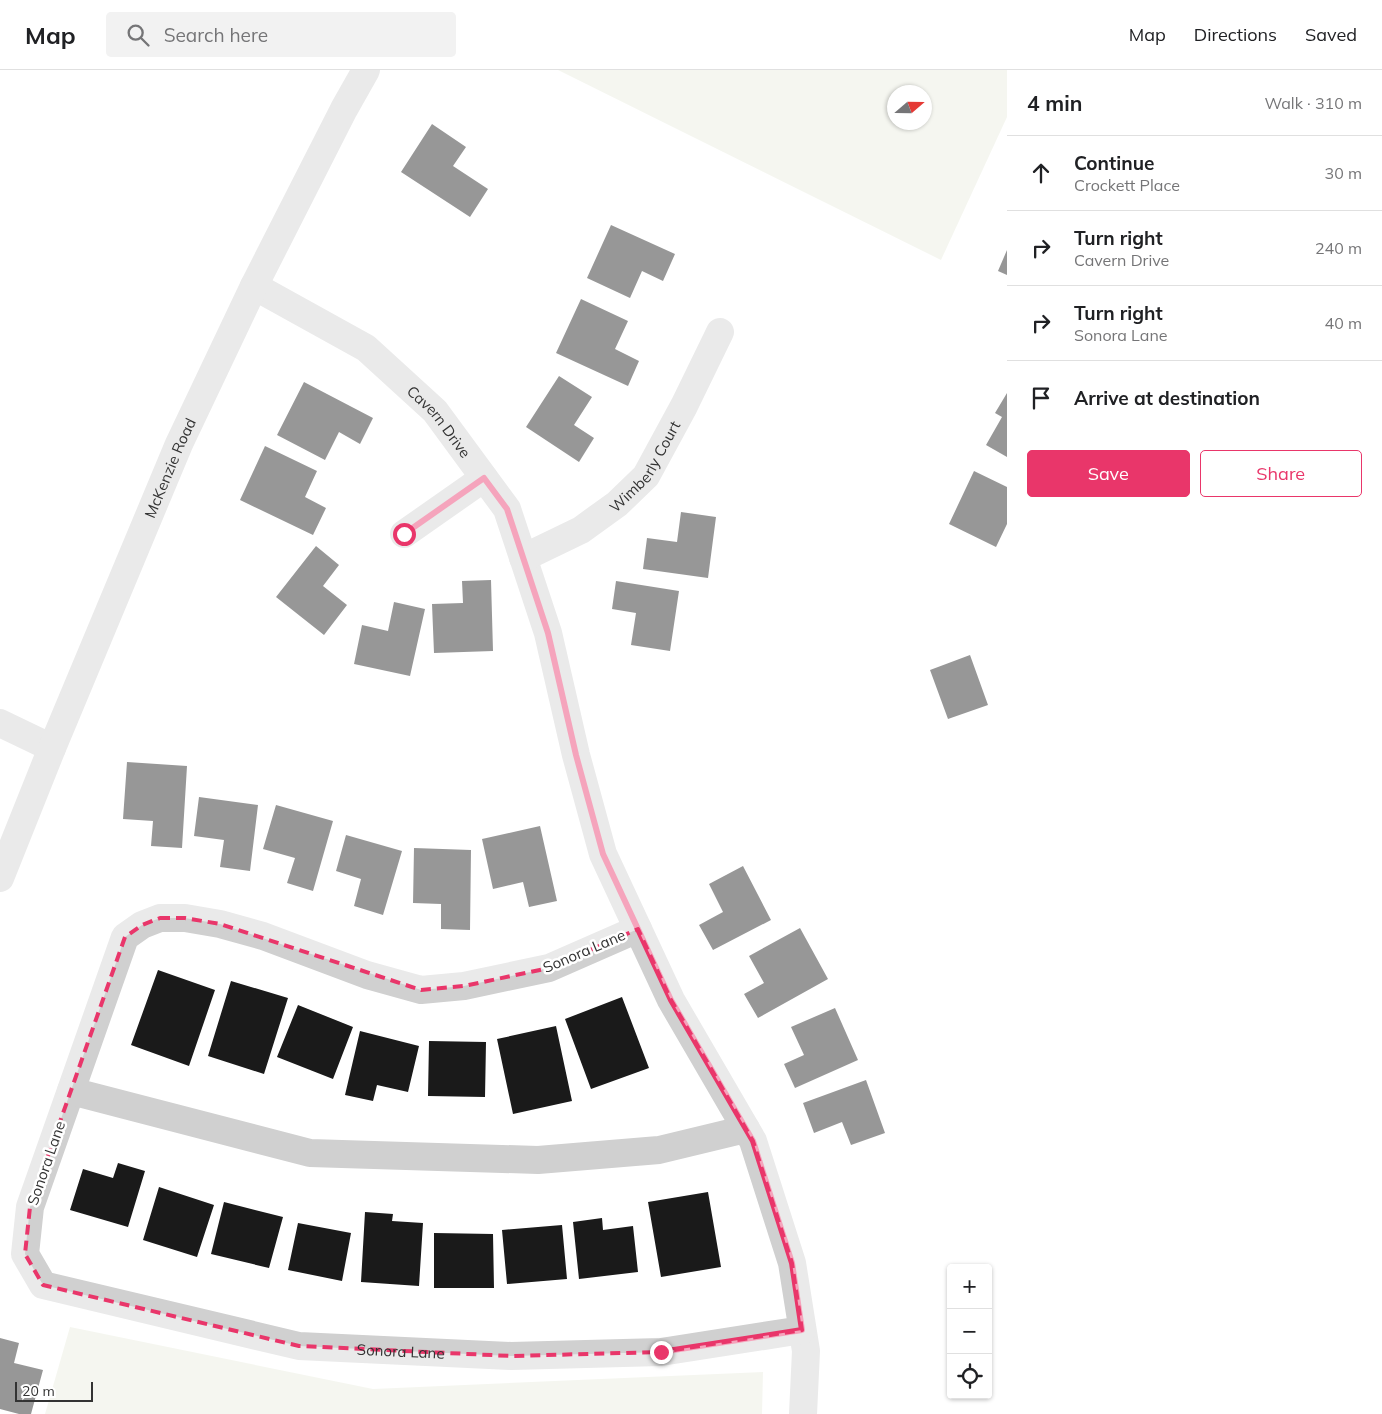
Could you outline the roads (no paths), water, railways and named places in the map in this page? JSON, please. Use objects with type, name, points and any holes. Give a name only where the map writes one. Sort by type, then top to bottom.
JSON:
[{"type":"street","name":"McKenzie Road","points":[[0,878],[179,444],[254,286],[344,109],[366,70]]},
{"type":"street","name":"Cavern Drive","points":[[254,286],[366,348],[435,411],[507,509],[548,633],[576,755],[603,854],[671,1000],[753,1141],[792,1263],[806,1351],[803,1414]]},
{"type":"street","name":"Wimberly Court","points":[[523,558],[581,530],[617,504],[646,476],[684,406],[720,332]]},
{"type":"street","points":[[404,534],[484,478]]},
{"type":"street","points":[[0,722],[52,748]]},
{"type":"street","name":"Sonora Lane","points":[[638,929],[549,968],[464,986],[421,990],[367,975],[263,936],[220,924],[185,918],[160,918],[142,925],[125,937],[30,1207],[25,1254],[43,1285],[299,1346],[511,1356],[661,1352],[802,1330]]},
{"type":"street","points":[[71,1091],[310,1153],[538,1160],[659,1150],[746,1129]]}]
